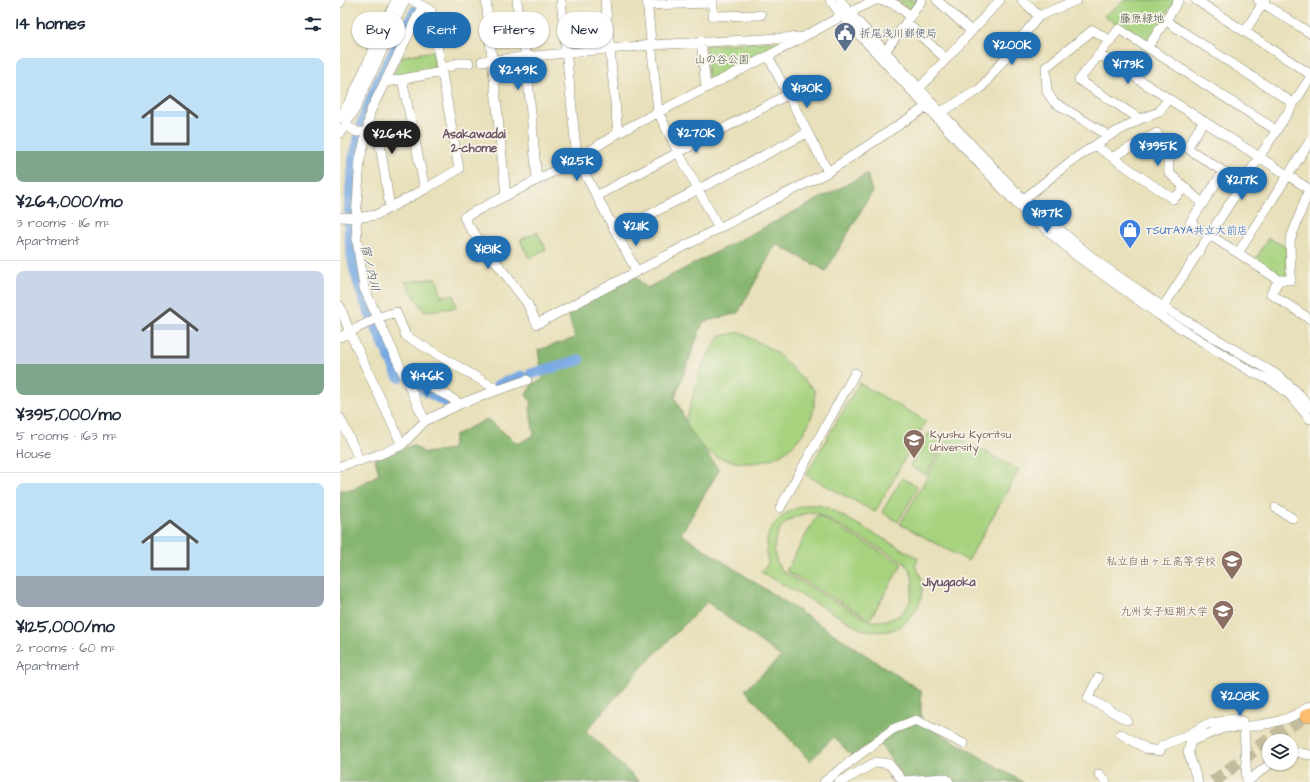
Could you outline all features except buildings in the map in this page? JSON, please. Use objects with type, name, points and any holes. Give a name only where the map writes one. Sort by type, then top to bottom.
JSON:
[{"type":"street","points":[[342,125],[355,89],[396,0]]},
{"type":"street","points":[[342,125],[355,109],[405,0]]},
{"type":"street","points":[[340,217],[356,218],[376,215],[459,169],[431,11],[412,0]]},
{"type":"street","points":[[486,0],[506,196]]},
{"type":"street","points":[[517,0],[519,21],[526,58],[538,180]]},
{"type":"street","points":[[561,0],[577,159],[637,272]]},
{"type":"street","points":[[606,0],[607,12]]},
{"type":"street","points":[[830,0],[846,14],[1020,202],[1077,256],[1250,371],[1272,381],[1290,395],[1310,419]]},
{"type":"street","points":[[840,0],[846,14]]},
{"type":"street","points":[[929,105],[828,172],[718,228],[537,324],[527,303],[468,225],[464,217],[577,159],[618,133],[846,14],[877,0],[889,1],[900,6],[908,19],[946,59]]},
{"type":"street","points":[[883,55],[922,0]]},
{"type":"street","points":[[937,0],[971,31]]},
{"type":"street","points":[[1022,0],[1039,16]]},
{"type":"street","points":[[939,115],[980,89],[1039,16],[1077,0]]},
{"type":"street","points":[[1148,47],[1179,0]]},
{"type":"street","points":[[1196,0],[1310,74]]},
{"type":"street","points":[[718,228],[658,112],[647,3],[713,1],[713,16],[761,15]]},
{"type":"street","points":[[917,91],[996,1]]},
{"type":"street","points":[[1245,31],[1262,1],[1310,33]]},
{"type":"street","points":[[422,6],[370,112],[367,132],[360,159],[356,218],[357,240],[364,288],[425,421]]},
{"type":"street","points":[[1166,21],[1293,103]]},
{"type":"street","points":[[1140,119],[1079,80],[1119,29],[1276,130]]},
{"type":"street","points":[[1109,136],[1054,102],[1047,92],[1046,67],[1092,30],[1110,41]]},
{"type":"street","points":[[613,48],[701,41],[803,37]]},
{"type":"street","points":[[701,41],[706,88]]},
{"type":"street","points":[[482,61],[526,58],[610,48],[618,133]]},
{"type":"street","points":[[1099,54],[1309,189],[1290,241],[1291,280],[1279,280],[1190,223],[1223,172]]},
{"type":"street","points":[[768,56],[828,172]]},
{"type":"street","points":[[386,82],[441,70],[457,63],[469,63]]},
{"type":"street","points":[[1161,311],[1241,183],[1310,78]]},
{"type":"street","points":[[402,79],[425,189]]},
{"type":"street","points":[[596,196],[787,95]]},
{"type":"street","points":[[1020,202],[1070,162],[1109,136],[1140,119],[1159,112],[1168,99]]},
{"type":"street","points":[[1204,121],[1187,148],[1241,183]]},
{"type":"street","points":[[342,125],[357,132],[378,132],[390,208]]},
{"type":"street","points":[[616,232],[807,133]]},
{"type":"street","points":[[1114,158],[1157,133],[1168,154],[1169,173],[1203,204]]},
{"type":"street","points":[[1238,253],[1310,142]]},
{"type":"street","points":[[1096,146],[1173,199],[1185,188]]},
{"type":"street","points":[[1279,280],[1271,294],[1310,319]]},
{"type":"street","points":[[340,306],[350,332],[402,445]]},
{"type":"street","points":[[1161,311],[1279,376],[1299,394],[1310,407]]},
{"type":"street","points":[[340,337],[377,318],[396,312],[406,336],[498,390]]},
{"type":"street","points":[[780,508],[855,373]]},
{"type":"street","points":[[404,374],[448,396],[460,404]]},
{"type":"street","points":[[340,466],[360,461],[402,445],[425,421],[460,404],[527,380]]},
{"type":"street","points":[[340,418],[360,461]]},
{"type":"street","points":[[1276,508],[1292,518]]},
{"type":"street","points":[[1098,678],[1088,698],[1127,720]]},
{"type":"street","points":[[1198,782],[1188,752],[1191,741],[1224,728],[1268,725],[1309,712]]},
{"type":"street","points":[[1121,734],[1147,749],[1160,751],[1162,746],[1188,735],[1207,724],[1234,719],[1242,721],[1244,727],[1247,782]]},
{"type":"street","points":[[824,782],[894,729],[916,720],[964,744]]},
{"type":"street","points":[[1298,752],[1310,755]]},
{"type":"street","points":[[839,782],[876,762],[890,764],[903,781],[944,778],[948,780],[948,782]]},
{"type":"street","points":[[1247,782],[1262,770]]},
{"type":"street","points":[[1099,774],[1106,782]]},
{"type":"green space","points":[[896,0],[917,0],[909,11]]},
{"type":"green space","name":"藤原緑地","points":[[1125,0],[1175,0],[1148,44],[1104,16]]},
{"type":"green space","name":"山の谷公園","points":[[786,41],[709,83],[705,45]]},
{"type":"green space","points":[[433,51],[434,70],[392,77],[403,56]]},
{"type":"green space","points":[[867,174],[872,192],[826,271],[776,244],[738,313],[703,322],[675,397],[689,429],[719,470],[681,534],[921,691],[921,722],[1023,782],[950,782],[905,780],[877,739],[852,756],[834,737],[810,761],[745,690],[781,657],[707,602],[646,663],[586,731],[639,782],[340,782],[340,490],[352,490],[379,474],[375,459],[413,445],[425,453],[452,449],[455,435],[487,419],[518,444],[534,435],[530,410],[532,402],[526,395],[533,383],[543,380],[538,350],[575,338],[568,313],[635,276],[647,288]]},
{"type":"green space","points":[[537,232],[546,249],[529,258],[520,240]]},
{"type":"green space","points":[[1268,238],[1288,248],[1287,277],[1280,278],[1255,261]]},
{"type":"green space","points":[[437,278],[441,296],[454,295],[456,308],[424,311],[405,282]]},
{"type":"green space","points":[[740,332],[776,352],[815,391],[812,415],[805,430],[797,440],[778,456],[766,461],[754,463],[741,463],[716,457],[702,446],[685,424],[702,365],[720,336]]},
{"type":"green space","points":[[859,383],[926,421],[875,512],[806,475]]},
{"type":"green space","points":[[929,433],[945,442],[926,475],[910,466]]},
{"type":"green space","points":[[952,434],[1019,470],[968,561],[900,524]]},
{"type":"green space","points":[[902,478],[918,487],[898,522],[882,512]]},
{"type":"green space","points":[[806,505],[818,505],[828,508],[918,558],[915,566],[920,575],[922,594],[915,612],[909,619],[901,626],[888,631],[861,629],[761,572],[768,564],[767,545],[771,528],[775,522],[786,513]],"holes":[[[815,512],[904,562],[910,572],[913,585],[908,604],[899,615],[893,618],[870,621],[783,572],[776,560],[776,538],[783,526],[788,521],[795,517]]]},
{"type":"green space","points":[[817,515],[902,564],[870,619],[786,571]]},
{"type":"waterway","name":"宿ノ内川","points":[[362,123],[379,80],[415,11]]},
{"type":"waterway","name":"宿ノ内川","points":[[349,210],[353,162],[359,138]]},
{"type":"waterway","name":"宿ノ内川","points":[[349,224],[355,272],[371,316]]},
{"type":"waterway","name":"宿ノ内川","points":[[375,325],[398,376],[400,377]]},
{"type":"waterway","name":"宿ノ内川","points":[[531,374],[579,360]]},
{"type":"waterway","name":"宿ノ内川","points":[[498,385],[521,376]]},
{"type":"waterway","name":"宿ノ内川","points":[[413,384],[450,404]]},
{"type":"tunnel","points":[[1213,782],[1266,741],[1306,716]]},
{"type":"place","name":"折尾浅川郵便局","points":[[845,52]]},
{"type":"place","name":"TSUTAYA共立大前店","points":[[1130,250]]},
{"type":"place","name":"Kyushu Kyoritsu University","points":[[914,460]]},
{"type":"place","name":"私立自由ヶ丘高等学校","points":[[1232,580]]},
{"type":"place","name":"九州女子短期大学","points":[[1223,630]]},
{"type":"district","name":"Asakawadai 2-chome","points":[[474,141]]},
{"type":"district","name":"Jiyugaoka","points":[[949,582]]}]
